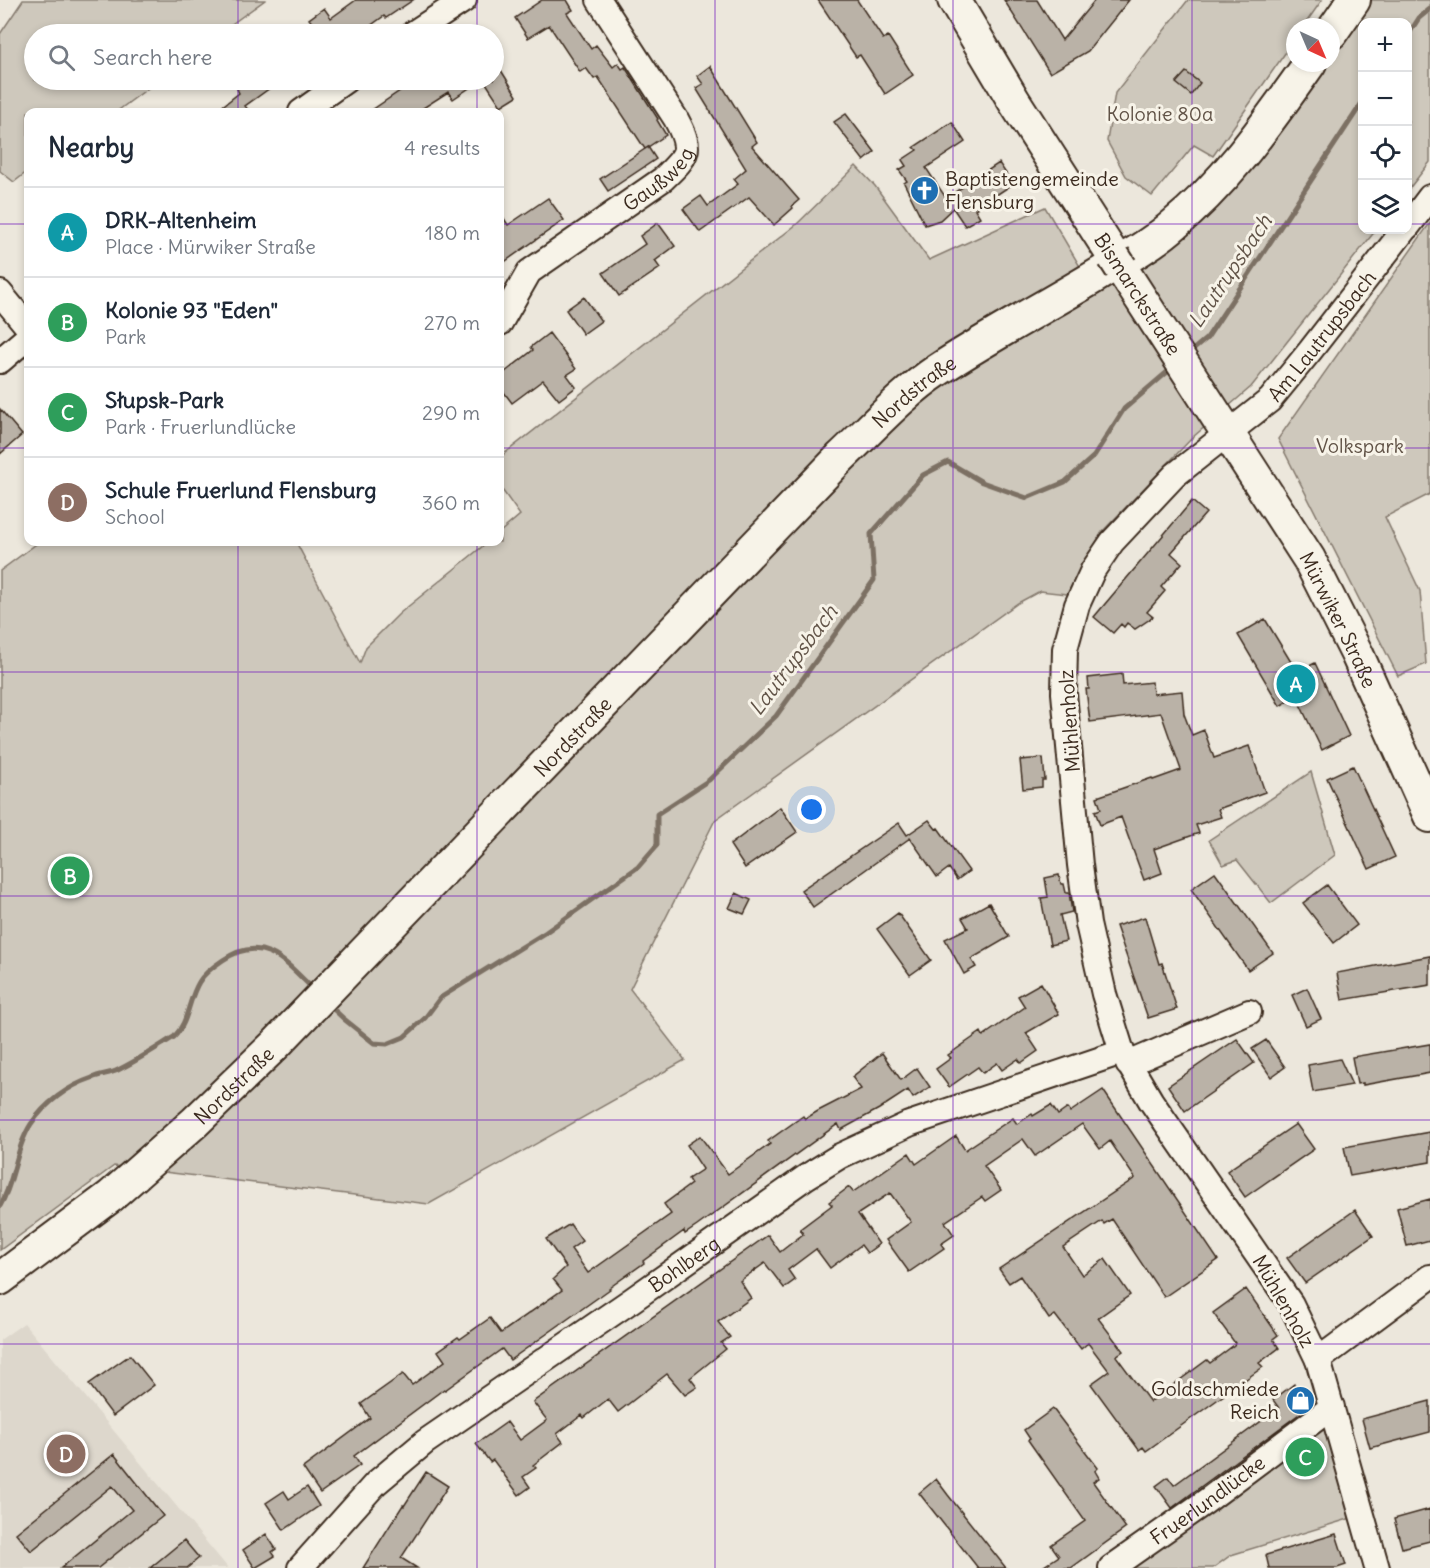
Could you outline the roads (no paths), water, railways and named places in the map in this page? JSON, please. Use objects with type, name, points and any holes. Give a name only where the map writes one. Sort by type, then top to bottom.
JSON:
[{"type":"main road","name":"Bismarckstraße","points":[[954,0],[1054,163],[1229,434]]},
{"type":"main road","points":[[1340,20],[1354,0]]},
{"type":"main road","name":"Nordstraße","points":[[0,1279],[111,1196],[195,1122],[277,1043],[840,458],[903,399],[937,371],[1074,290],[1170,229],[1210,193],[1257,138],[1304,72]]},
{"type":"main road","name":"Mürwiker Straße","points":[[1229,434],[1309,559],[1357,654],[1430,816]]},
{"type":"street","points":[[427,24],[464,0]]},
{"type":"street","name":"Gaußweg","points":[[504,316],[529,272],[663,179],[680,163],[687,151],[684,135],[676,119],[599,0]]},
{"type":"street","points":[[307,108],[332,90]]},
{"type":"street","points":[[1412,219],[1430,196]]},
{"type":"street","name":"Am Lautrupsbach","points":[[1229,434],[1270,399],[1401,234]]},
{"type":"street","points":[[0,293],[24,322]]},
{"type":"street","points":[[0,361],[24,340]]},
{"type":"street","name":"Mühlenholz","points":[[1229,434],[1175,475],[1112,542],[1093,570],[1077,605],[1065,649],[1064,693],[1080,865],[1088,924],[1104,994],[1125,1058],[1151,1101],[1291,1304],[1318,1360],[1377,1568]]},
{"type":"street","points":[[1125,1058],[1249,1012]]},
{"type":"street","name":"Bohlberg","points":[[300,1568],[376,1483],[425,1442],[806,1177],[840,1156],[909,1124],[1125,1058]]},
{"type":"street","points":[[1318,1360],[1430,1277]]},
{"type":"street","name":"Fruerlundlücke","points":[[1111,1568],[1205,1502],[1332,1407]]},
{"type":"waterway","name":"Lautrupsbach","points":[[1412,29],[1419,18],[1430,9]]},
{"type":"waterway","name":"Lautrupsbach","points":[[1188,354],[1207,338],[1358,109]]},
{"type":"waterway","name":"Lautrupsbach","points":[[329,1005],[374,1043],[387,1044],[404,1037],[425,1018],[440,998],[546,932],[638,867],[657,845],[657,814],[709,780],[776,716],[874,580],[871,534],[923,475],[948,462],[982,482],[1027,498],[1065,482],[1094,456],[1124,409],[1172,368]]},
{"type":"waterway","name":"Lautrupsbach","points":[[0,1206],[26,1134],[43,1109],[74,1086],[118,1070],[174,1037],[183,1025],[199,982],[220,962],[237,952],[250,949],[262,950],[283,961],[314,990]]},
{"type":"place","name":"Baptistengemeinde Flensburg","points":[[924,190]]},
{"type":"place","name":"DRK-Altenheim","points":[[1296,684]]},
{"type":"place","name":"Kolonie 93 \"Eden\"","points":[[70,876]]},
{"type":"place","name":"Goldschmiede Reich","points":[[1300,1400]]},
{"type":"place","name":"Schule Fruerlund Flensburg","points":[[66,1454]]},
{"type":"place","name":"Słupsk-Park","points":[[1305,1457]]},
{"type":"park label","name":"Kolonie 80a","points":[[1160,113]]},
{"type":"park label","name":"Volkspark","points":[[1360,445]]}]
